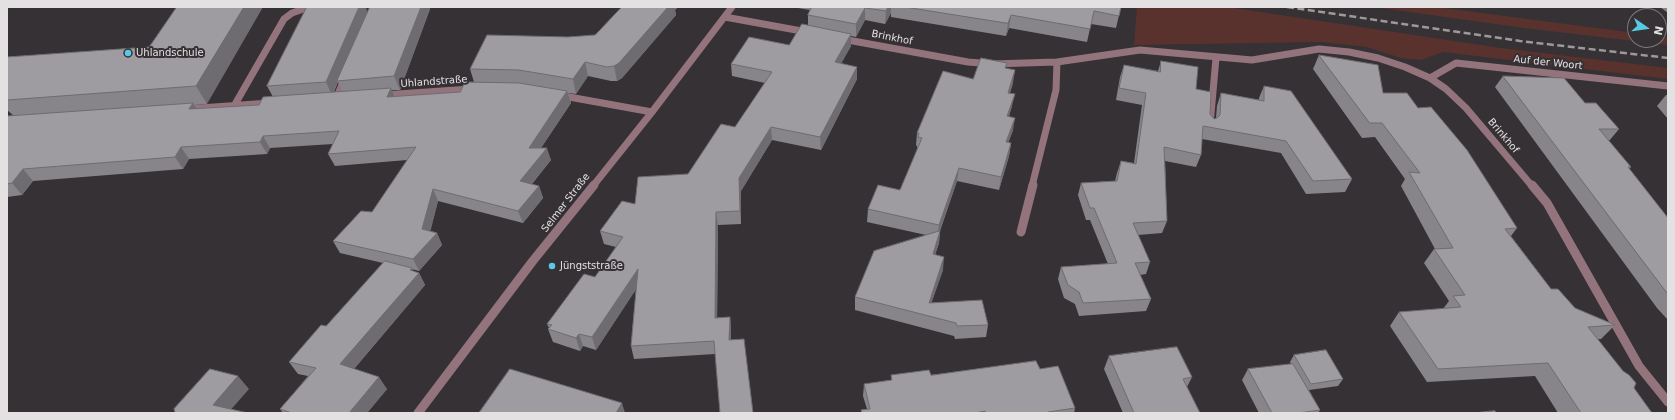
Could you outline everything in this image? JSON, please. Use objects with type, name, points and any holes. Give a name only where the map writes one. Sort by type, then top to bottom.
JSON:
[{"type":"street","points":[[234,106],[284,19],[292,13],[310,7]]},
{"type":"street","name":"Selmer Straße","points":[[418,413],[532,262],[652,112],[732,7]]},
{"type":"street","points":[[725,17],[811,33]]},
{"type":"street","name":"Brinkhof","points":[[834,38],[968,62],[992,64],[1057,62],[1140,50],[1216,58],[1252,60],[1319,49],[1349,52],[1378,58],[1405,67],[1430,78],[1446,89],[1466,108],[1547,203],[1639,366],[1668,402]]},
{"type":"street","points":[[1210,126],[1216,58]]},
{"type":"street","points":[[1021,232],[1056,90],[1057,62]]},
{"type":"street","name":"Auf der Woort","points":[[1430,78],[1456,63],[1668,86]]},
{"type":"street","points":[[336,99],[348,71]]},
{"type":"street","name":"Uhlandstraße","points":[[374,96],[475,89]]},
{"type":"street","points":[[552,94],[652,112]]},
{"type":"street","points":[[179,110],[273,103]]},
{"type":"shaded area","points":[[1137,7],[1227,7],[1501,48],[1668,68],[1668,79],[1443,52],[1421,60],[1401,58],[1367,47],[1322,42],[1134,45]]},
{"type":"shaded area","points":[[1374,7],[1436,7],[1627,32],[1627,40],[1524,28]]},
{"type":"building","points":[[177,7],[244,7],[196,86],[7,100],[7,57],[149,47]]},
{"type":"building","points":[[307,7],[359,7],[326,82],[267,86]]},
{"type":"building","points":[[370,7],[421,7],[394,76],[337,81]]},
{"type":"building","points":[[622,7],[668,7],[619,63],[614,66],[607,67],[585,62],[573,79],[519,70],[470,69],[487,35],[568,37],[595,35]]},
{"type":"building","points":[[812,7],[888,7],[886,11],[865,8],[856,24],[808,15]]},
{"type":"building","points":[[905,7],[1121,7],[1119,16],[1094,11],[1090,29],[1011,15],[1008,23]]},
{"type":"building","points":[[802,24],[851,34],[835,62],[857,67],[820,137],[771,127],[739,178],[740,211],[716,212],[715,318],[730,317],[729,340],[744,339],[753,413],[720,413],[714,341],[631,346],[638,269],[592,337],[579,334],[576,338],[548,329],[552,325],[547,324],[584,274],[595,277],[623,237],[600,231],[622,201],[635,204],[638,177],[688,174],[721,124],[735,127],[772,72],[731,64],[749,37],[789,45]]},
{"type":"building","points":[[1319,55],[1378,65],[1383,93],[1407,93],[1418,108],[1431,107],[1467,150],[1517,228],[1505,229],[1551,289],[1558,289],[1575,308],[1615,325],[1588,327],[1623,371],[1636,383],[1634,388],[1652,413],[1581,413],[1548,363],[1438,369],[1399,312],[1461,307],[1453,296],[1465,295],[1434,249],[1453,248],[1409,172],[1420,173],[1382,123],[1370,123]]},
{"type":"building","points":[[981,58],[1007,63],[1005,68],[1015,70],[1008,93],[1015,94],[1007,116],[1015,118],[1006,142],[1011,143],[1001,177],[959,168],[939,225],[868,209],[878,185],[900,190],[922,138],[918,137],[919,133],[917,133],[943,71],[973,79]]},
{"type":"building","points":[[1161,61],[1198,67],[1196,89],[1211,92],[1210,114],[1214,119],[1220,115],[1221,93],[1264,101],[1264,86],[1291,91],[1352,179],[1313,181],[1286,141],[1203,126],[1201,155],[1164,147],[1167,221],[1133,223],[1150,262],[1135,263],[1151,299],[1083,303],[1079,292],[1068,285],[1061,267],[1117,263],[1094,208],[1090,208],[1081,183],[1117,181],[1121,161],[1136,164],[1146,93],[1119,88],[1124,65],[1160,72]]},
{"type":"building","points":[[1503,76],[1564,78],[1585,103],[1596,103],[1619,129],[1599,129],[1631,167],[1628,167],[1668,218],[1668,294]]},
{"type":"building","points":[[465,82],[519,83],[567,91],[529,148],[547,148],[520,181],[539,186],[518,211],[433,189],[422,229],[437,233],[413,259],[333,241],[361,211],[372,212],[416,147],[328,154],[339,131],[263,136],[260,142],[181,147],[175,157],[23,169],[12,183],[7,184],[7,116],[193,103],[189,109],[259,105],[263,97],[391,88],[387,97],[460,92]]},
{"type":"building","points":[[940,231],[933,254],[944,257],[929,303],[982,300],[988,325],[957,326],[956,323],[855,297],[874,251]]},
{"type":"building","points":[[385,261],[412,268],[410,270],[419,273],[340,364],[379,377],[349,413],[292,413],[280,409],[316,368],[289,362],[321,325],[326,326]]},
{"type":"building","points":[[1177,347],[1192,377],[1183,379],[1200,413],[1134,413],[1109,356]]},
{"type":"building","points":[[1326,350],[1343,379],[1311,384],[1294,355]]},
{"type":"building","points":[[1036,361],[1040,369],[1058,366],[1075,408],[1048,413],[986,413],[985,411],[975,413],[862,413],[861,410],[870,409],[864,384],[892,380],[891,375],[929,370],[931,375]]},
{"type":"building","points":[[1293,364],[1320,410],[1298,413],[1272,413],[1248,369]]},
{"type":"building","points":[[210,369],[238,376],[213,405],[248,413],[173,413],[175,412],[174,409]]},
{"type":"building","points":[[510,369],[622,403],[616,413],[479,413]]},
{"type":"building","points":[[1495,411],[1496,413],[1474,413]]},
{"type":"railway","points":[[1287,7],[1520,41],[1668,58]]},
{"type":"place","name":"Uhlandschule","points":[[128,53]]},
{"type":"place","name":"Jüngststraße","points":[[552,266]]}]
